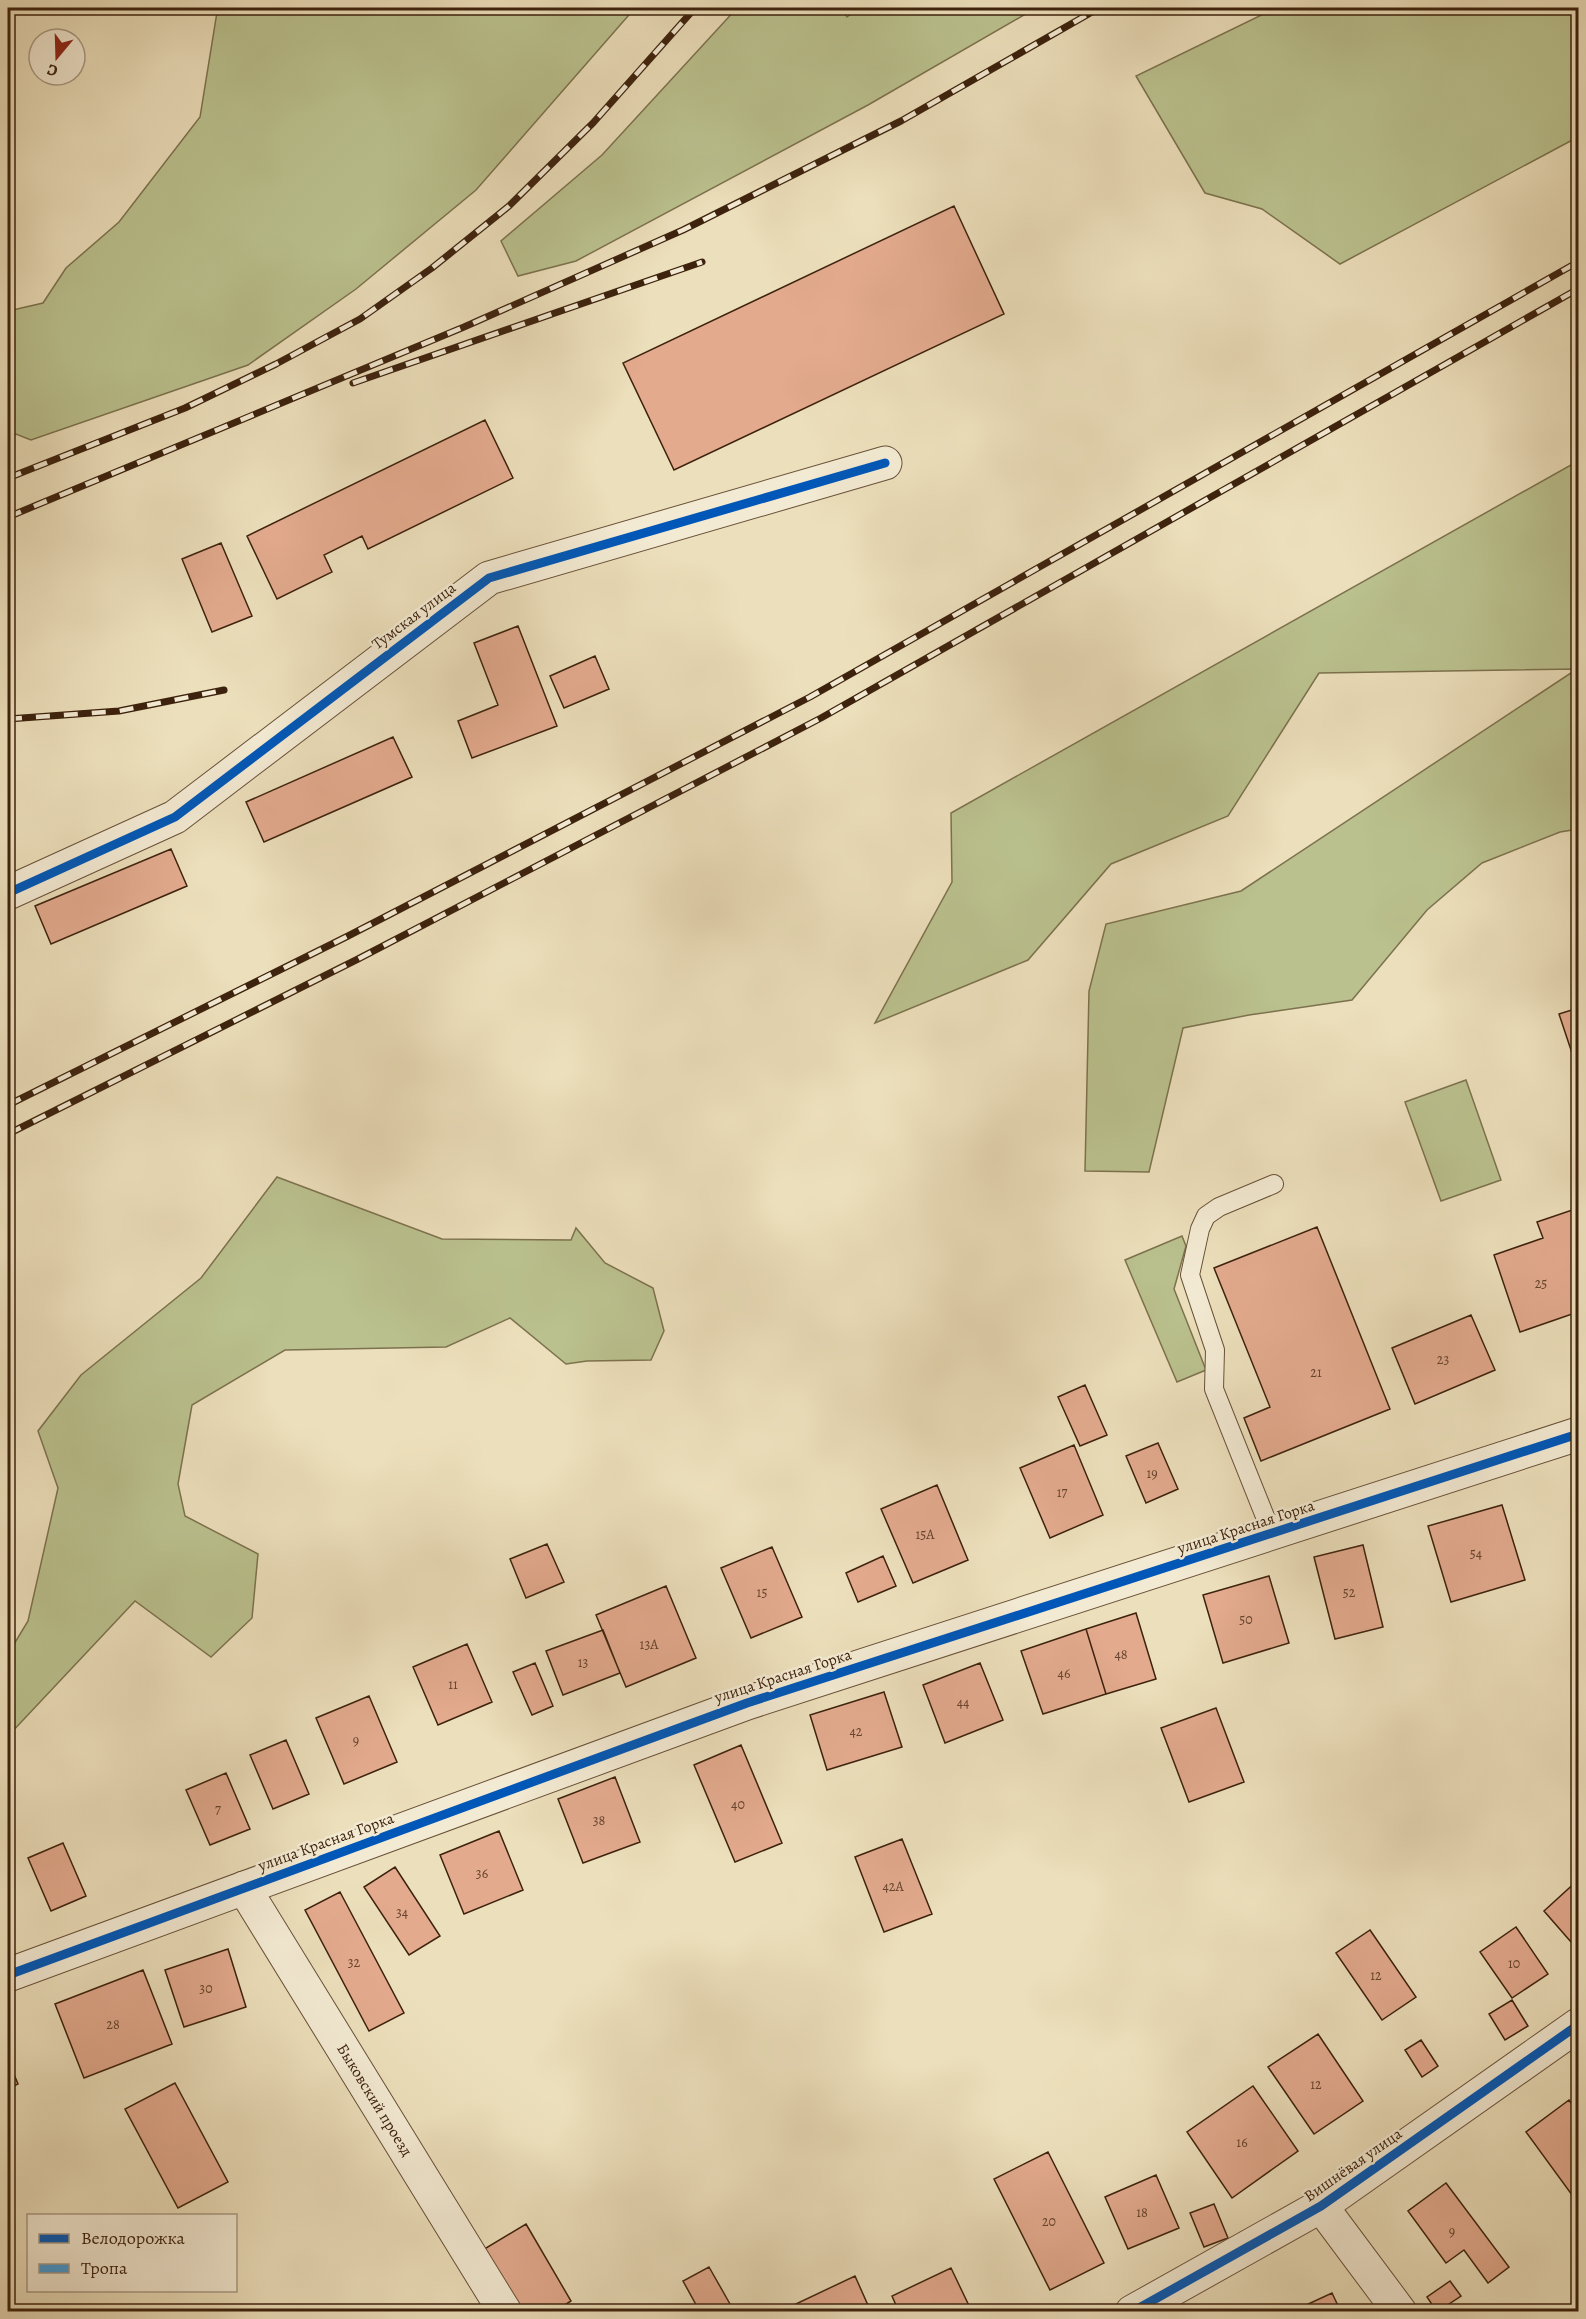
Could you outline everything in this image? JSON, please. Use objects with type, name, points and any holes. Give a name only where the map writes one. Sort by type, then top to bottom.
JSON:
[{"type":"street","name":"Тумская улица","points":[[8,893],[175,817],[489,578],[885,463]]},
{"type":"street","name":"улица Красная Горка","points":[[8,1975],[747,1703],[1578,1434]]},
{"type":"street","name":"Быковский проезд","points":[[244,1888],[505,2312]]},
{"type":"street","name":"Вишнёвая улица","points":[[1132,2312],[1321,2206],[1578,2025]]},
{"type":"street","points":[[1321,2206],[1400,2312]]},
{"type":"lane","points":[[1272,1534],[1214,1389],[1215,1350],[1190,1275],[1200,1229],[1206,1216],[1219,1207],[1274,1184]]},
{"type":"green space","points":[[215,8],[635,8],[476,190],[356,289],[248,365],[31,440],[8,431],[8,311],[43,303],[66,268],[119,222],[200,117],[217,12]]},
{"type":"green space","points":[[737,8],[841,8],[847,17],[859,8],[1036,8],[868,105],[576,261],[518,276],[501,241],[602,155]]},
{"type":"green space","points":[[1276,8],[1578,8],[1578,137],[1340,264],[1262,209],[1205,193],[1136,76]]},
{"type":"green space","points":[[1578,461],[1578,829],[1560,832],[1482,863],[1427,910],[1352,1000],[1249,1015],[1183,1028],[1149,1172],[1085,1171],[1089,991],[1106,924],[1241,891],[1577,669],[1319,673],[1228,816],[1111,864],[1028,960],[875,1023],[952,882],[951,813]]},
{"type":"green space","points":[[1466,1080],[1501,1180],[1441,1201],[1405,1102]]},
{"type":"green space","points":[[277,1177],[442,1239],[571,1240],[576,1228],[605,1263],[653,1288],[664,1331],[651,1360],[587,1361],[566,1364],[510,1318],[446,1347],[285,1350],[192,1405],[178,1484],[185,1516],[258,1554],[252,1618],[211,1657],[135,1601],[9,1735],[8,1815],[8,1654],[28,1621],[58,1488],[38,1431],[81,1375],[201,1278]]},
{"type":"green space","points":[[1182,1236],[1186,1246],[1174,1289],[1206,1370],[1177,1382],[1125,1260]]},
{"type":"building","points":[[954,206],[1004,314],[674,470],[623,363]]},
{"type":"building","points":[[485,420],[513,478],[368,549],[362,536],[324,555],[332,572],[277,599],[247,536]]},
{"type":"building","points":[[221,543],[252,616],[212,632],[182,559]]},
{"type":"building","points":[[518,626],[557,726],[472,758],[458,721],[498,705],[474,643]]},
{"type":"building","points":[[595,656],[609,689],[564,708],[550,676]]},
{"type":"building","points":[[393,737],[412,777],[264,842],[246,802]]},
{"type":"building","points":[[171,849],[187,886],[51,944],[35,906]]},
{"type":"building","points":[[1578,1008],[1578,1071],[1559,1014]]},
{"type":"building","points":[[1578,1208],[1578,1312],[1520,1332],[1494,1255],[1543,1238],[1537,1222]]},
{"type":"building","points":[[1317,1227],[1390,1409],[1261,1461],[1244,1418],[1270,1407],[1214,1268]]},
{"type":"building","points":[[1471,1315],[1495,1370],[1415,1404],[1392,1348]]},
{"type":"building","points":[[1085,1385],[1107,1435],[1080,1446],[1058,1397]]},
{"type":"building","points":[[1158,1443],[1178,1489],[1146,1503],[1126,1456]]},
{"type":"building","points":[[1074,1445],[1103,1515],[1050,1538],[1020,1468]]},
{"type":"building","points":[[937,1485],[968,1560],[913,1583],[881,1509]]},
{"type":"building","points":[[1502,1505],[1525,1580],[1451,1602],[1428,1526]]},
{"type":"building","points":[[547,1544],[564,1582],[526,1598],[510,1559]]},
{"type":"building","points":[[1363,1545],[1383,1627],[1335,1639],[1314,1557]]},
{"type":"building","points":[[772,1547],[802,1617],[751,1638],[721,1568]]},
{"type":"building","points":[[883,1556],[896,1586],[858,1602],[846,1573]]},
{"type":"building","points":[[1269,1576],[1289,1643],[1223,1663],[1203,1595]]},
{"type":"building","points":[[666,1586],[696,1658],[626,1687],[596,1615]]},
{"type":"building","points":[[1136,1613],[1156,1679],[1106,1694],[1086,1629]]},
{"type":"building","points":[[1086,1629],[1106,1694],[1043,1714],[1021,1651]]},
{"type":"building","points":[[603,1630],[620,1673],[563,1695],[546,1651]]},
{"type":"building","points":[[467,1644],[492,1702],[438,1725],[413,1667]]},
{"type":"building","points":[[535,1663],[553,1706],[532,1715],[513,1672]]},
{"type":"building","points":[[980,1663],[1003,1720],[945,1743],[923,1685]]},
{"type":"building","points":[[884,1692],[902,1747],[827,1770],[810,1715]]},
{"type":"building","points":[[369,1696],[397,1762],[344,1784],[316,1718]]},
{"type":"building","points":[[1216,1708],[1244,1782],[1189,1802],[1161,1728]]},
{"type":"building","points":[[286,1740],[309,1794],[273,1809],[250,1755]]},
{"type":"building","points":[[741,1745],[782,1843],[735,1862],[694,1765]]},
{"type":"building","points":[[226,1773],[250,1829],[210,1845],[186,1790]]},
{"type":"building","points":[[615,1777],[640,1842],[583,1863],[558,1799]]},
{"type":"building","points":[[499,1831],[523,1890],[464,1914],[440,1855]]},
{"type":"building","points":[[902,1839],[932,1914],[884,1932],[855,1857]]},
{"type":"building","points":[[63,1843],[86,1896],[51,1911],[28,1858]]},
{"type":"building","points":[[395,1867],[440,1936],[409,1955],[364,1887]]},
{"type":"building","points":[[1578,1880],[1578,1950],[1544,1911]]},
{"type":"building","points":[[340,1892],[404,2013],[369,2031],[305,1910]]},
{"type":"building","points":[[1516,1927],[1548,1974],[1512,1998],[1480,1952]]},
{"type":"building","points":[[1370,1930],[1416,1997],[1382,2020],[1336,1953]]},
{"type":"building","points":[[228,1949],[246,2007],[184,2027],[165,1970]]},
{"type":"building","points":[[143,1970],[172,2044],[84,2078],[55,2004]]},
{"type":"building","points":[[1512,2000],[1528,2026],[1505,2040],[1489,2014]]},
{"type":"building","points":[[1318,2034],[1363,2101],[1314,2134],[1268,2067]]},
{"type":"building","points":[[1421,2040],[1438,2066],[1422,2077],[1405,2050]]},
{"type":"building","points":[[8,2060],[18,2084],[8,2089]]},
{"type":"building","points":[[175,2083],[228,2182],[178,2208],[125,2109]]},
{"type":"building","points":[[1253,2086],[1298,2151],[1232,2198],[1187,2132]]},
{"type":"building","points":[[1569,2100],[1578,2113],[1578,2190],[1572,2195],[1526,2132]]},
{"type":"building","points":[[1048,2152],[1104,2263],[1050,2290],[994,2179]]},
{"type":"building","points":[[1156,2175],[1179,2228],[1128,2249],[1105,2197]]},
{"type":"building","points":[[1446,2183],[1509,2267],[1488,2283],[1464,2250],[1446,2263],[1408,2211]]},
{"type":"building","points":[[1214,2204],[1228,2238],[1204,2247],[1190,2213]]},
{"type":"building","points":[[526,2224],[571,2301],[554,2312],[510,2312],[476,2254]]},
{"type":"building","points":[[709,2267],[733,2312],[700,2312],[683,2281]]},
{"type":"building","points":[[951,2268],[972,2312],[899,2312],[892,2296]]},
{"type":"building","points":[[855,2276],[871,2312],[779,2312]]},
{"type":"building","points":[[1450,2281],[1461,2296],[1437,2312],[1427,2297]]},
{"type":"building","points":[[1332,2293],[1341,2312],[1291,2312]]},
{"type":"railway","points":[[8,478],[185,408],[276,364],[360,319],[432,268],[509,206],[593,123],[695,8]]},
{"type":"railway","points":[[8,517],[464,327],[683,230],[901,121],[1099,8]]},
{"type":"railway","points":[[353,383],[702,262]]},
{"type":"railway","points":[[8,1105],[348,936],[810,697],[1578,262]]},
{"type":"railway","points":[[8,1134],[358,959],[821,718],[1578,289]]},
{"type":"railway","points":[[8,719],[119,711],[224,690]]},
{"type":"marked path","points":[[1578,440],[1576,448],[1578,453]]},
{"type":"cycle path","points":[[8,893],[175,817],[489,578],[885,463]]},
{"type":"cycle path","points":[[8,1975],[747,1703],[1578,1434]]},
{"type":"cycle path","points":[[1132,2312],[1321,2206],[1578,2025]]}]
